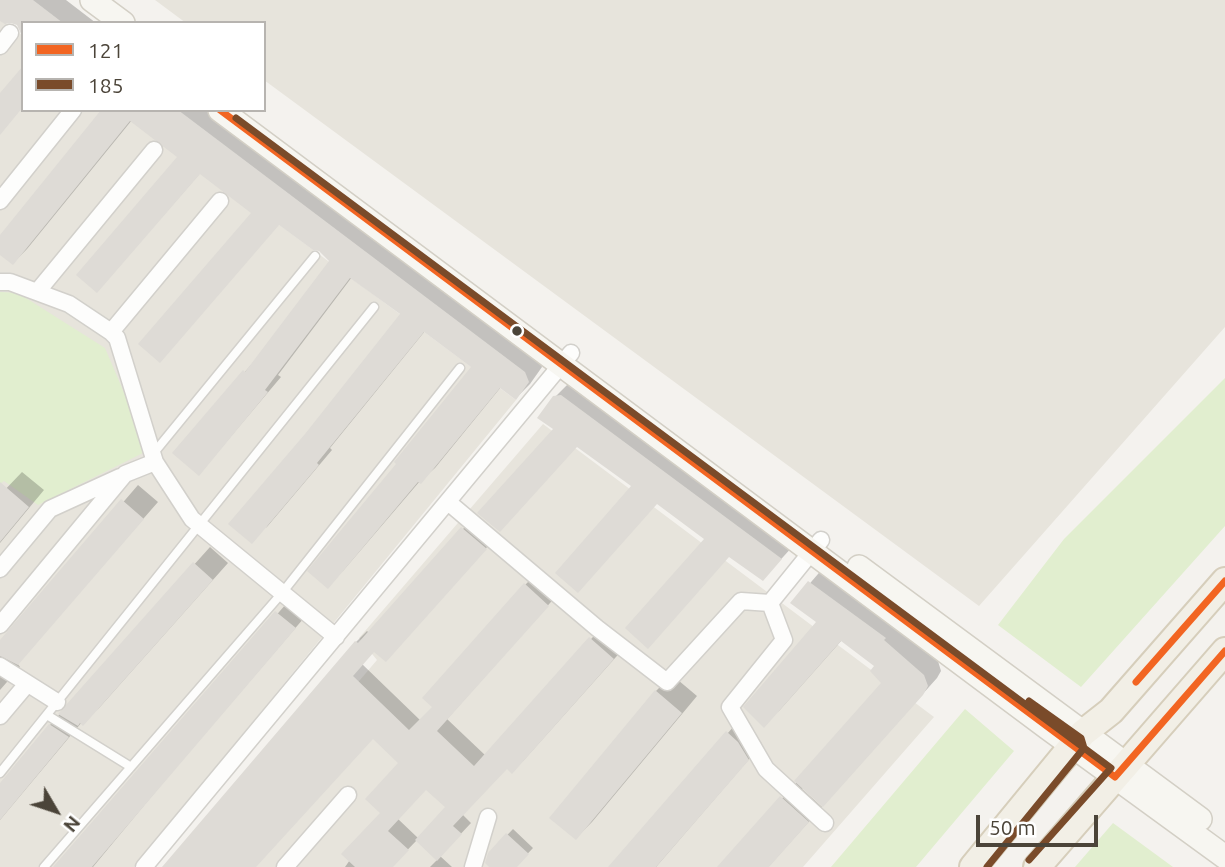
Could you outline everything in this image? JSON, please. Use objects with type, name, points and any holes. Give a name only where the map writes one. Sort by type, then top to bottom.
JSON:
[{"type":"main road","points":[[973,867],[1079,740],[1111,711],[1225,581]]},
{"type":"main road","points":[[1037,867],[1225,651]]},
{"type":"street","points":[[72,0],[99,21]]},
{"type":"street","points":[[92,0],[120,21]]},
{"type":"street","points":[[0,201],[71,112]]},
{"type":"street","points":[[223,112],[567,359]]},
{"type":"street","points":[[245,112],[567,359],[1079,740],[1225,857]]},
{"type":"street","points":[[37,292],[154,150]]},
{"type":"street","points":[[111,332],[220,201]]},
{"type":"street","points":[[0,282],[10,282],[69,304],[117,338],[154,458],[192,519],[336,637]]},
{"type":"street","points":[[144,867],[567,359]]},
{"type":"street","points":[[0,569],[50,509],[154,458]]},
{"type":"street","points":[[0,625],[125,474]]},
{"type":"street","points":[[448,502],[597,628],[667,682],[741,601],[770,603]]},
{"type":"street","points":[[770,603],[817,546]]},
{"type":"street","points":[[770,603],[784,640],[730,707],[766,769],[825,823]]},
{"type":"street","points":[[0,666],[27,684],[52,708]]},
{"type":"street","points":[[0,716],[27,684]]},
{"type":"street","points":[[1121,772],[1225,838]]},
{"type":"street","points":[[285,867],[348,795]]},
{"type":"street","points":[[473,867],[488,817]]},
{"type":"lane","points":[[154,458],[314,256]]},
{"type":"lane","points":[[0,773],[373,307]]},
{"type":"lane","points":[[44,867],[282,593],[460,368]]},
{"type":"lane","points":[[52,708],[131,767]]},
{"type":"shaded area","points":[[155,0],[1225,0],[1225,327],[979,606],[266,81],[266,21],[183,21]]},
{"type":"shaded area","points":[[0,19],[21,35],[21,112],[127,112],[516,400],[134,867],[0,867]]},
{"type":"shaded area","points":[[543,424],[934,717],[803,867],[200,867],[377,660],[359,638]]},
{"type":"green space","points":[[0,292],[18,293],[105,348],[125,395],[143,453],[38,505],[4,481],[0,484]]},
{"type":"green space","points":[[1225,378],[1225,526],[1081,687],[998,625],[1064,539]]},
{"type":"green space","points":[[965,709],[1014,751],[916,867],[831,867]]},
{"type":"green space","points":[[1113,823],[1173,867],[1075,867]]},
{"type":"building","points":[[0,0],[33,0],[60,21],[21,21],[21,34],[17,25],[0,21]]},
{"type":"building","points":[[21,68],[21,109],[0,135],[0,93]]},
{"type":"building","points":[[99,112],[181,112],[525,372],[529,382],[516,400],[500,388],[421,484],[418,482],[328,589],[307,571],[396,464],[394,462],[471,367],[424,332],[317,463],[319,465],[252,544],[228,524],[305,434],[400,314],[350,278],[265,390],[268,392],[199,476],[172,453],[243,370],[245,372],[329,261],[319,251],[313,250],[279,225],[160,363],[138,344],[251,213],[200,174],[97,293],[76,275],[177,157],[130,121],[13,265],[0,255],[0,235]]},
{"type":"building","points":[[561,395],[782,559],[763,581],[729,557],[648,649],[625,628],[704,539],[657,504],[578,593],[555,573],[631,486],[577,447],[500,532],[477,513],[553,429],[537,418],[553,396]]},
{"type":"building","points":[[0,482],[29,507],[0,542]]},
{"type":"building","points":[[121,499],[144,519],[18,665],[0,656],[0,640]]},
{"type":"building","points":[[461,527],[487,549],[386,662],[374,652],[353,676],[409,730],[432,707],[422,698],[524,583],[549,606],[437,731],[474,766],[589,637],[614,659],[512,774],[507,769],[453,826],[462,834],[437,861],[415,840],[445,807],[426,790],[388,831],[409,850],[393,867],[355,867],[341,854],[380,813],[365,799],[398,763],[373,739],[256,867],[162,867],[355,641],[358,643]]},
{"type":"building","points":[[193,562],[213,580],[83,726],[80,723],[78,726],[58,714]]},
{"type":"building","points":[[808,581],[886,638],[884,640],[924,675],[928,686],[923,695],[823,807],[794,781],[881,683],[870,671],[874,666],[841,641],[764,728],[743,707],[816,622],[790,603]]},
{"type":"building","points":[[275,611],[296,628],[92,867],[53,867]]},
{"type":"building","points":[[655,690],[682,713],[576,840],[549,818]]},
{"type":"building","points":[[49,724],[69,737],[0,820],[0,783]]},
{"type":"building","points":[[726,731],[738,742],[749,760],[656,867],[608,867]]},
{"type":"building","points":[[780,796],[809,822],[769,867],[717,867]]},
{"type":"building","points":[[506,833],[529,854],[517,867],[489,867],[485,863],[488,853]]},
{"type":"transit line","name":"121","points":[[223,112],[1115,777],[1225,651]]},
{"type":"transit line","name":"185","points":[[236,118],[1111,768],[1029,860]]},
{"type":"transit line","name":"121","points":[[1136,682],[1225,581]]},
{"type":"transit line","name":"185","points":[[987,867],[1084,748],[1081,738],[1029,701]]}]
